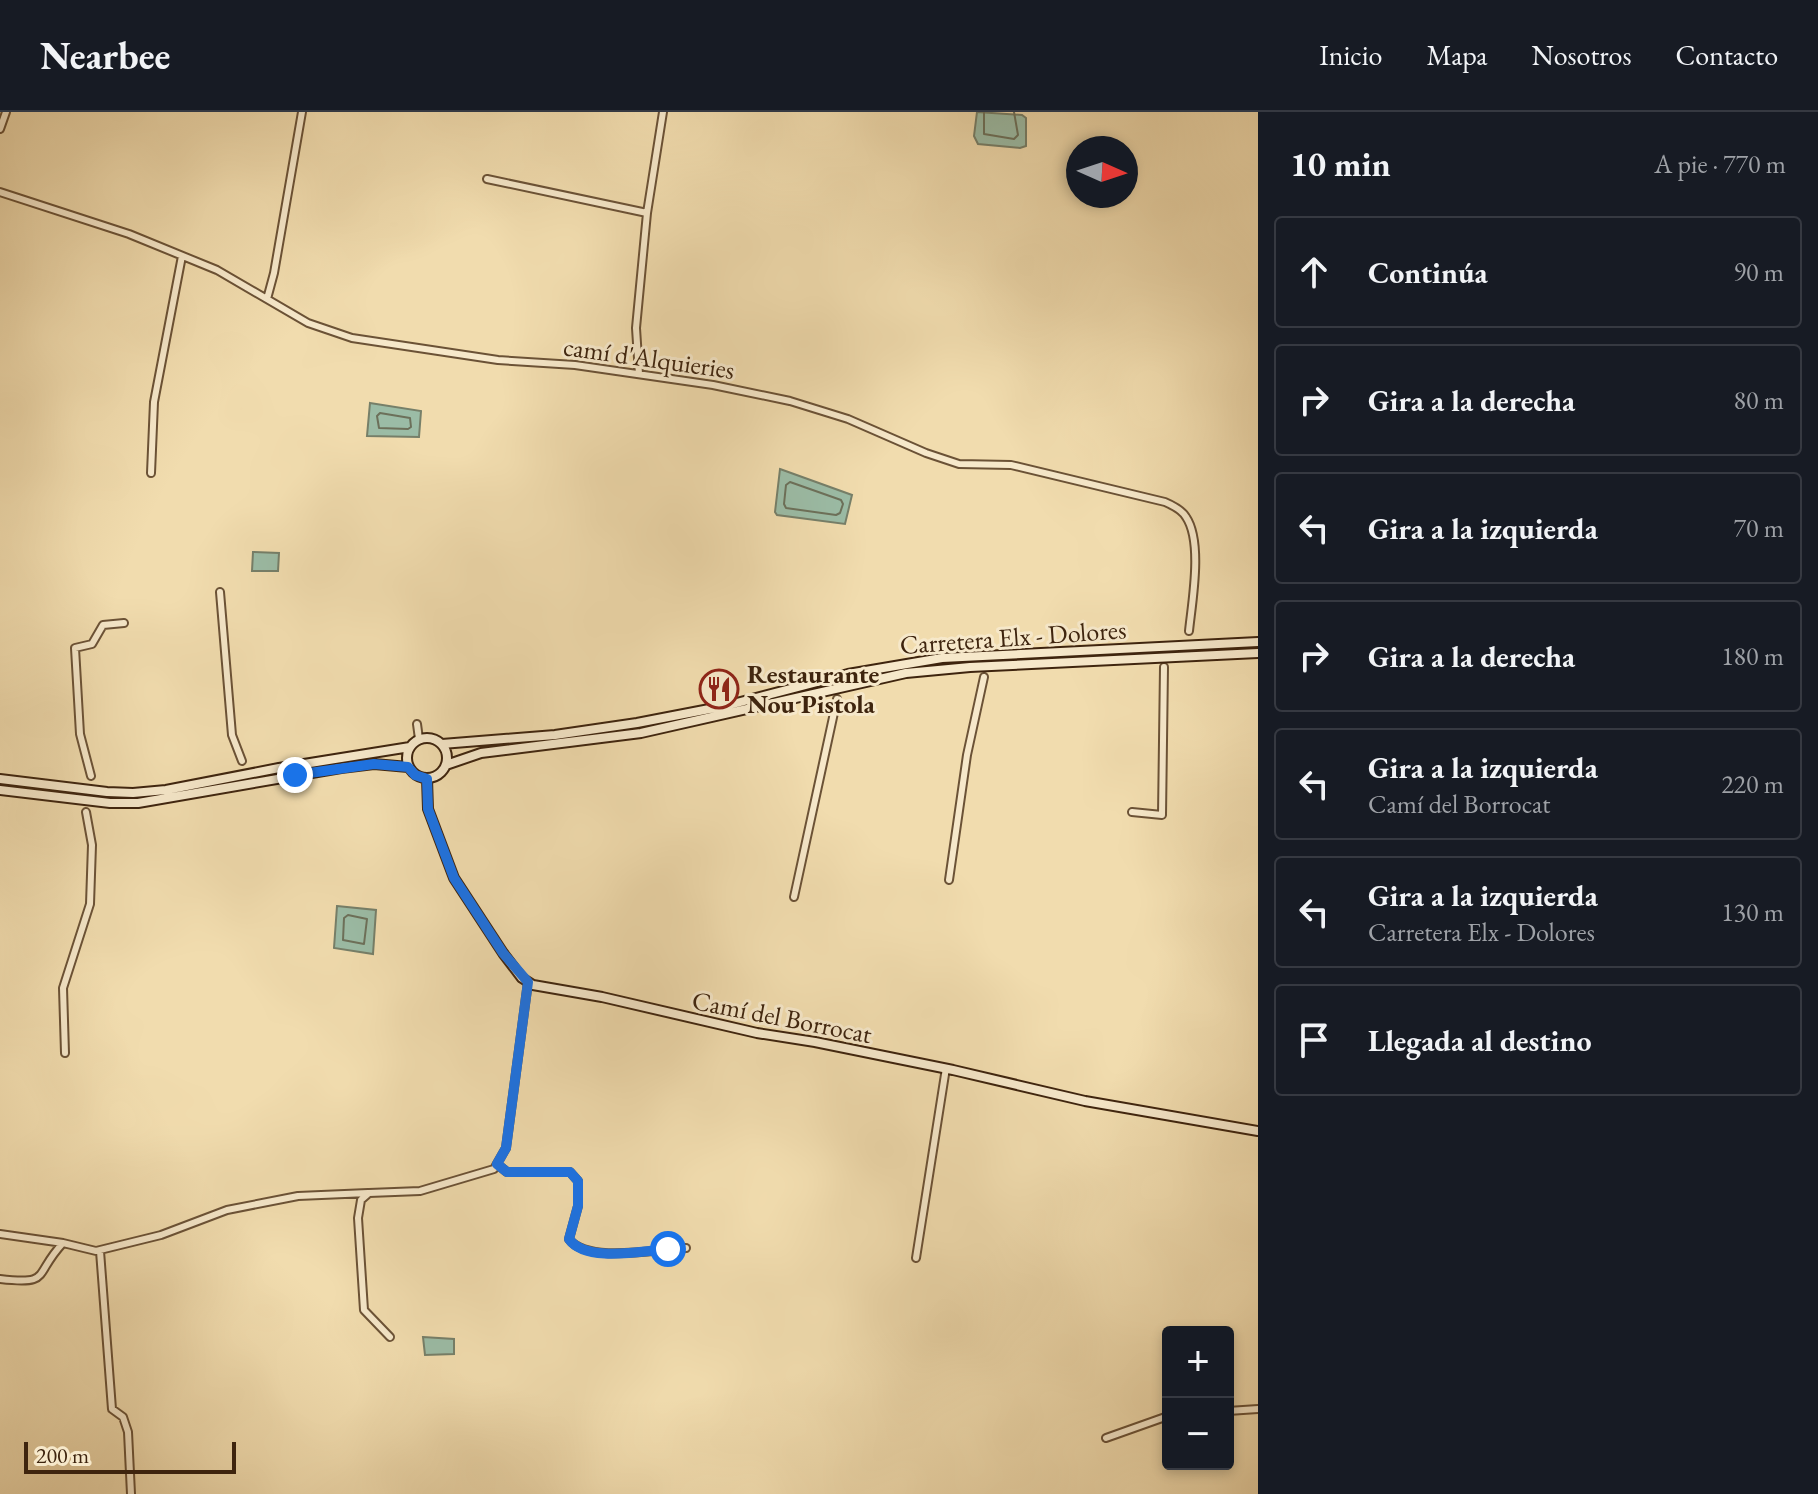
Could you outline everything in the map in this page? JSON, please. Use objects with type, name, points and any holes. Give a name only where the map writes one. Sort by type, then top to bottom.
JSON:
[{"type":"main road","name":"Carretera Elx - Dolores","points":[[442,744],[555,735],[637,723],[725,706],[864,671],[942,658],[1258,642]]},
{"type":"main road","name":"Carretera Elx - Dolores","points":[[446,765],[481,753],[641,733],[906,673],[1258,653]]},
{"type":"main road","points":[[430,738],[442,744],[447,753],[446,765],[437,776],[427,779],[415,775],[408,767],[410,747],[419,739],[430,738]]},
{"type":"main road","points":[[0,779],[107,792],[141,792],[410,747]]},
{"type":"main road","points":[[0,790],[110,803],[138,803],[341,768],[374,764],[408,767]]},
{"type":"main road","points":[[427,779],[428,809],[454,878],[503,953],[528,982]]},
{"type":"main road","name":"Camí del Borrocat","points":[[528,982],[549,990],[602,997],[718,1026],[946,1068],[1085,1101],[1258,1131]]},
{"type":"street","points":[[0,129],[6,112]]},
{"type":"street","points":[[267,299],[302,112]]},
{"type":"street","points":[[639,374],[636,328],[647,213],[663,112]]},
{"type":"street","points":[[487,179],[647,213]]},
{"type":"street","name":"camí d'Alquieries","points":[[0,192],[129,234],[217,270],[308,323],[352,338],[498,360],[575,365],[713,385],[790,401],[848,419],[959,464],[1011,465],[1165,502],[1187,517],[1193,538],[1194,579],[1189,631]]},
{"type":"street","points":[[151,473],[154,402],[182,256]]},
{"type":"street","points":[[220,592],[232,735],[242,761]]},
{"type":"street","points":[[91,776],[80,734],[75,648],[92,644],[103,625],[124,623]]},
{"type":"street","points":[[1132,812],[1162,815],[1164,667]]},
{"type":"street","points":[[949,880],[967,755],[984,677]]},
{"type":"street","points":[[794,897],[837,699]]},
{"type":"street","points":[[417,724],[419,739]]},
{"type":"street","points":[[65,1053],[63,988],[90,904],[92,845],[86,812]]},
{"type":"street","points":[[0,1234],[100,1251],[161,1235],[227,1210],[298,1196],[420,1191],[494,1169],[506,1148],[528,982]]},
{"type":"street","points":[[916,1258],[946,1068]]},
{"type":"street","points":[[497,1164],[507,1172],[570,1172],[578,1181],[578,1206],[569,1239],[575,1248],[603,1253],[686,1248]]},
{"type":"street","points":[[369,1193],[361,1200],[358,1218],[364,1310],[390,1337]]},
{"type":"street","points":[[0,1279],[29,1282],[39,1277],[63,1243]]},
{"type":"street","points":[[100,1251],[112,1409],[123,1417],[128,1432],[131,1494]]},
{"type":"street","points":[[1234,1411],[1258,1409]]},
{"type":"street","points":[[1106,1438],[1162,1418]]},
{"type":"water","points":[[977,112],[1022,115],[1026,118],[1026,146],[978,144],[974,136]]},
{"type":"water","points":[[370,403],[421,411],[419,437],[367,436]]},
{"type":"water","points":[[780,469],[852,495],[845,524],[777,515]]},
{"type":"water","points":[[253,552],[279,553],[278,571],[252,571]]},
{"type":"water","points":[[337,906],[376,910],[373,954],[334,948]]},
{"type":"water","points":[[423,1337],[454,1339],[454,1354],[425,1355]]},
{"type":"place","name":"Restaurante Nou Pistola","points":[[719,689]]},
{"type":"route","points":[[295,775],[374,764],[408,767],[415,775],[427,779],[428,809],[454,878],[503,953],[528,982],[506,1148],[497,1164],[507,1172],[570,1172],[578,1181],[578,1206],[569,1239],[575,1248],[603,1253],[668,1249]]}]
